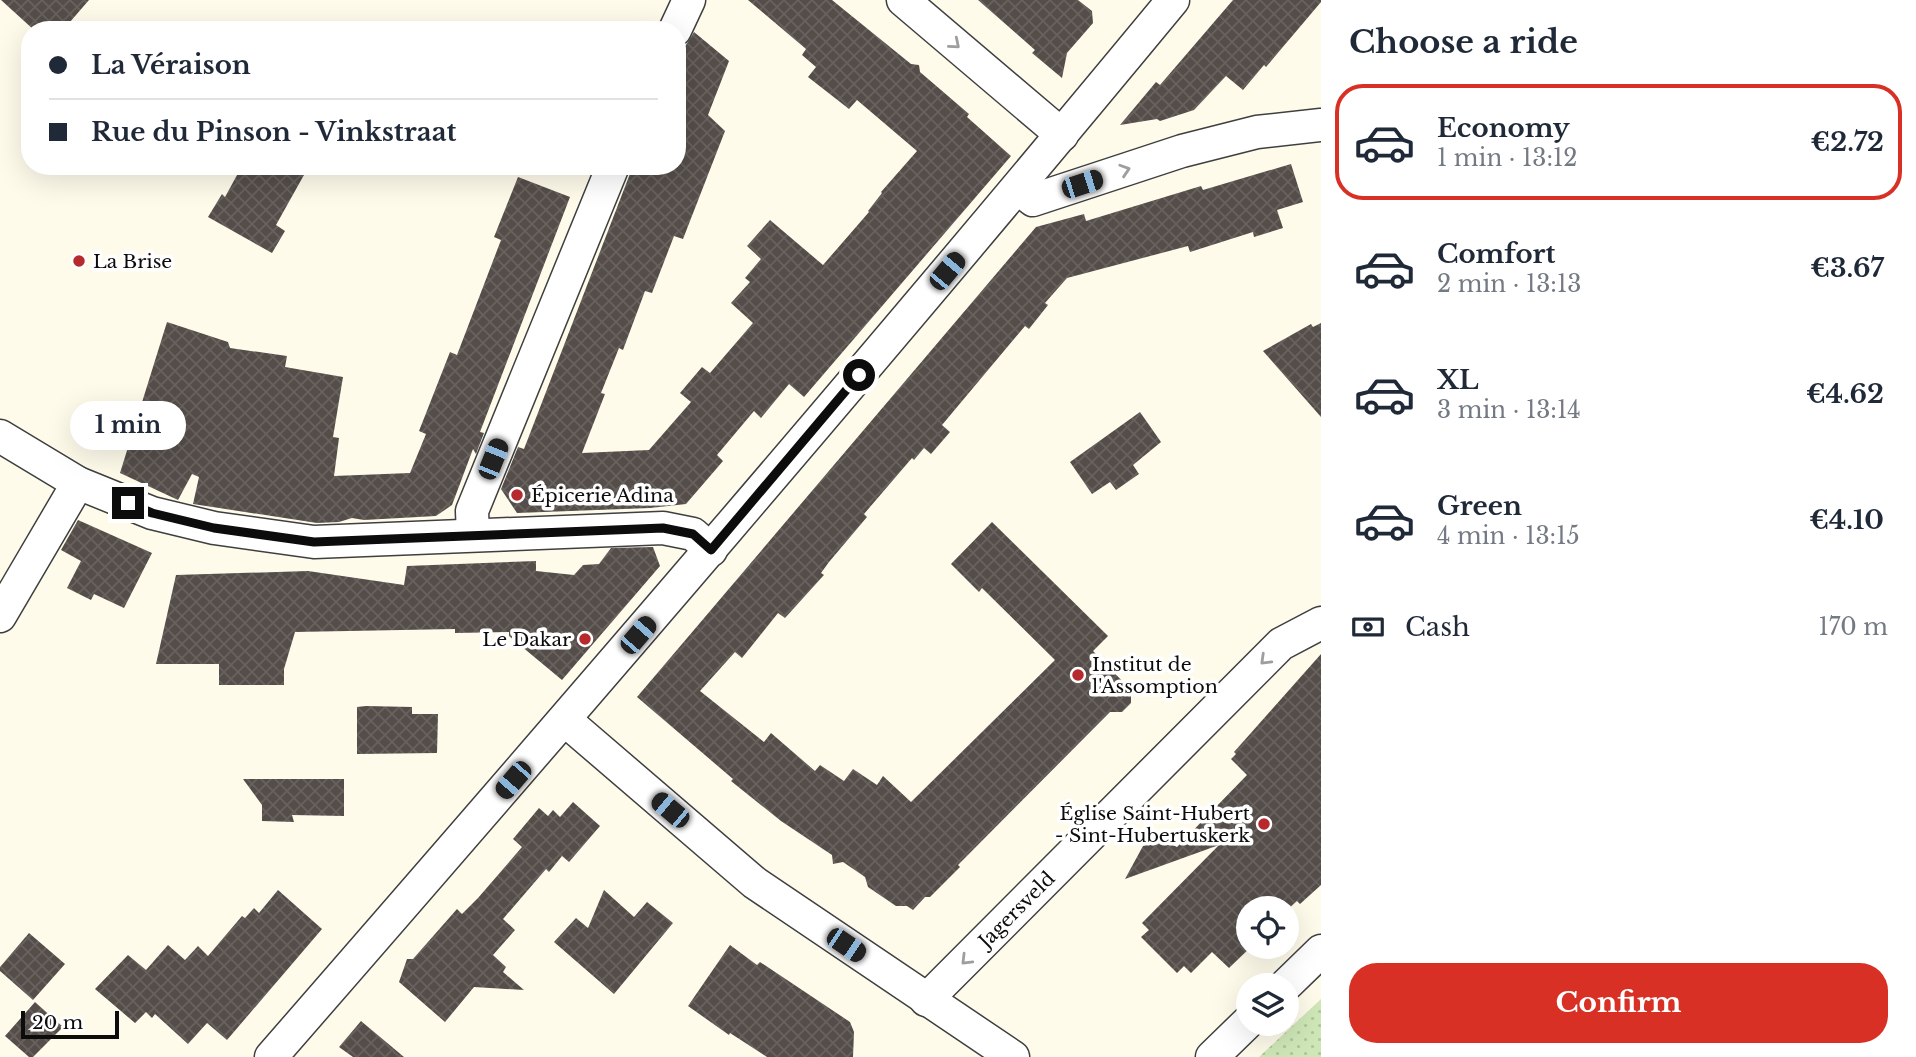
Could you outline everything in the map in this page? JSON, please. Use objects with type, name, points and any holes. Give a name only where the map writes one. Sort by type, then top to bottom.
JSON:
[{"type":"street","points":[[680,21],[689,0]]},
{"type":"street","points":[[903,0],[1062,135]]},
{"type":"street","points":[[271,1057],[711,550],[1018,188],[1173,0]]},
{"type":"street","points":[[1018,188],[1033,200],[1195,148],[1257,132],[1321,125]]},
{"type":"street","points":[[473,535],[472,511],[609,175]]},
{"type":"street","points":[[0,436],[78,484],[152,513],[214,528],[314,542],[663,528],[693,534],[711,550]]},
{"type":"street","points":[[0,616],[78,484]]},
{"type":"street","name":"Jagersveld","points":[[926,1000],[1281,645],[1321,622]]},
{"type":"street","points":[[565,720],[755,883],[1013,1057]]},
{"type":"street","points":[[1298,973],[1321,951]]},
{"type":"street","points":[[1212,1057],[1236,1034]]},
{"type":"green space","points":[[1321,999],[1321,1057],[1259,1057],[1281,1036],[1299,1036],[1299,1020]]},
{"type":"building","points":[[1,0],[89,0],[71,21],[24,21]]},
{"type":"building","points":[[748,0],[832,0],[911,64],[919,65],[920,72],[969,114],[967,117],[1011,156],[804,397],[789,384],[761,418],[754,411],[717,455],[723,461],[686,504],[517,513],[501,489],[518,447],[524,449],[630,175],[686,175],[686,45],[694,32],[729,61],[708,115],[725,131],[683,239],[674,236],[652,293],[645,291],[623,350],[619,348],[582,453],[649,450],[691,402],[680,393],[702,367],[710,373],[753,323],[731,303],[750,282],[745,278],[761,259],[747,246],[770,220],[823,265],[917,151],[857,100],[849,109],[808,77],[816,67],[802,55],[806,49]]},
{"type":"building","points":[[978,0],[1078,0],[1092,11],[1093,23],[1067,53],[1062,78],[1032,53],[1035,50]]},
{"type":"building","points":[[1233,0],[1321,2],[1243,90],[1226,76],[1194,110],[1160,121],[1157,119],[1120,125],[1156,82],[1160,85]]},
{"type":"building","points":[[1291,164],[1303,202],[1277,210],[1283,228],[1254,237],[1253,232],[1190,252],[1188,246],[1067,278],[1045,303],[1048,305],[1029,329],[1025,326],[942,425],[950,432],[931,454],[924,448],[914,460],[912,458],[864,514],[867,517],[829,562],[821,573],[824,575],[785,618],[778,613],[742,658],[735,652],[700,691],[764,742],[771,733],[815,771],[820,765],[844,781],[853,769],[877,785],[883,776],[911,802],[1055,660],[982,588],[979,592],[951,564],[992,522],[1108,636],[1093,651],[1131,690],[1131,703],[1122,712],[1110,712],[958,865],[960,867],[930,897],[925,897],[913,910],[907,906],[896,906],[868,887],[865,877],[843,862],[833,864],[832,855],[781,821],[731,781],[733,779],[637,697],[1036,227],[1084,214],[1086,221],[1201,186],[1203,190]]},
{"type":"building","points":[[237,175],[304,175],[276,225],[285,231],[272,253],[208,217],[222,194],[225,197]]},
{"type":"building","points":[[518,177],[570,197],[480,432],[484,433],[476,454],[473,449],[452,505],[436,516],[364,520],[352,518],[339,522],[317,523],[193,504],[199,477],[192,474],[178,500],[120,473],[167,322],[228,342],[230,348],[287,356],[285,367],[343,377],[333,437],[339,438],[334,476],[410,473],[426,434],[419,431],[450,352],[457,355],[501,240],[494,237]]},
{"type":"building","points":[[1321,323],[1321,417],[1263,351],[1311,324],[1313,327]]},
{"type":"building","points":[[1140,412],[1161,442],[1133,465],[1139,474],[1116,490],[1110,482],[1092,494],[1070,462]]},
{"type":"building","points":[[78,520],[152,553],[124,608],[94,594],[91,600],[67,588],[81,561],[61,550]]},
{"type":"building","points":[[653,547],[660,566],[562,680],[509,636],[509,632],[455,633],[455,629],[295,632],[284,669],[284,685],[219,685],[219,664],[156,664],[176,575],[308,571],[404,585],[407,566],[536,561],[536,571],[574,575],[583,565],[599,564],[611,548]]},
{"type":"building","name":"Église Saint-Hubert - Sint-Hubertuskerk","points":[[1321,654],[1321,885],[1300,904],[1299,896],[1236,896],[1236,959],[1238,959],[1229,968],[1212,952],[1191,973],[1184,966],[1177,973],[1141,937],[1149,930],[1142,923],[1219,845],[1125,879],[1143,846],[1163,840],[1177,847],[1247,775],[1231,759],[1236,754],[1234,752]]},
{"type":"building","points":[[357,707],[412,707],[412,714],[438,714],[437,753],[357,754]]},
{"type":"building","points":[[243,779],[344,779],[344,816],[292,815],[294,822],[262,821],[262,805]]},
{"type":"building","points":[[573,802],[600,826],[569,862],[562,856],[549,872],[546,869],[503,919],[515,930],[493,955],[506,967],[503,972],[524,990],[474,987],[445,1022],[399,982],[407,959],[413,959],[457,909],[462,914],[478,898],[522,847],[513,839],[539,808],[548,816],[553,810],[560,817]]},
{"type":"building","points":[[278,890],[322,929],[227,1040],[207,1023],[188,1044],[155,1014],[152,1018],[146,1012],[135,1023],[95,989],[128,955],[146,970],[168,945],[185,960],[198,946],[208,956],[242,916],[245,918],[254,908],[259,913]]},
{"type":"building","points":[[604,890],[634,917],[647,902],[673,923],[614,994],[554,942],[576,918],[588,928]]},
{"type":"building","points":[[29,933],[65,964],[33,1000],[0,971],[0,967]]},
{"type":"building","points":[[730,945],[757,965],[760,962],[850,1022],[854,1032],[853,1057],[767,1057],[730,1033],[729,1035],[688,1006]]},
{"type":"building","points":[[35,1002],[63,1027],[33,1057],[29,1057],[5,1036]]},
{"type":"building","points":[[361,1021],[404,1057],[353,1057],[339,1047]]},
{"type":"place","name":"La Brise","points":[[79,261]]},
{"type":"place","name":"Épicerie Adina","points":[[517,495]]},
{"type":"place","name":"Le Dakar","points":[[585,639]]},
{"type":"place","name":"Institut de l'Assomption","points":[[1078,675]]},
{"type":"place","name":"Église Saint-Hubert - Sint-Hubertuskerk","points":[[1264,824]]},
{"type":"route","points":[[128,503],[152,513],[214,528],[314,542],[663,528],[693,534],[711,550],[859,375]]}]
